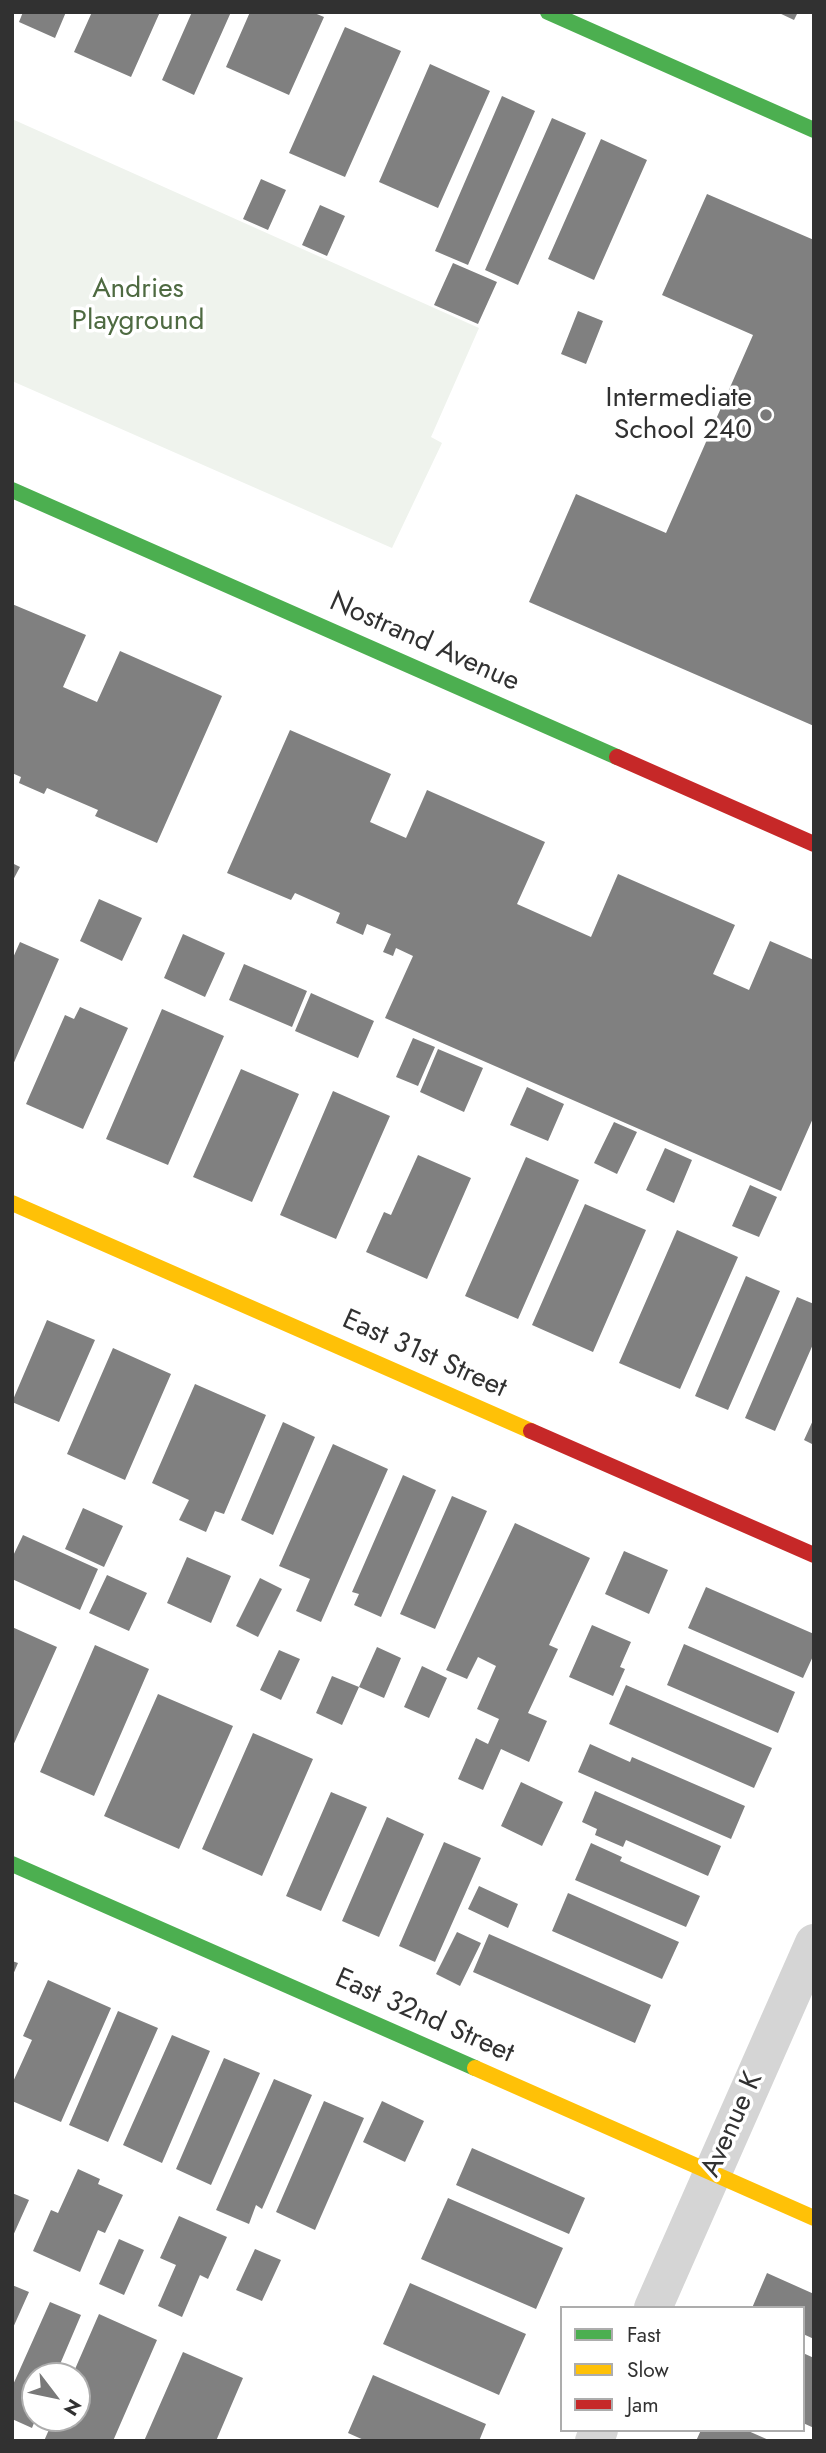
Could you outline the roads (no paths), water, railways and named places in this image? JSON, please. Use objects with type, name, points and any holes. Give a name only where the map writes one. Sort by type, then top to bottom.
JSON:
[{"type":"street","points":[[548,12],[814,130]]},
{"type":"street","name":"Nostrand Avenue","points":[[12,490],[814,844]]},
{"type":"street","name":"East 31st Street","points":[[12,1203],[814,1555]]},
{"type":"street","name":"East 32nd Street","points":[[12,1864],[814,2218]]},
{"type":"street","name":"Avenue K","points":[[654,2306],[814,1942]]},
{"type":"place","name":"Intermediate School 240","points":[[766,415]]},
{"type":"park label","name":"Andries Playground","points":[[138,306]]}]
